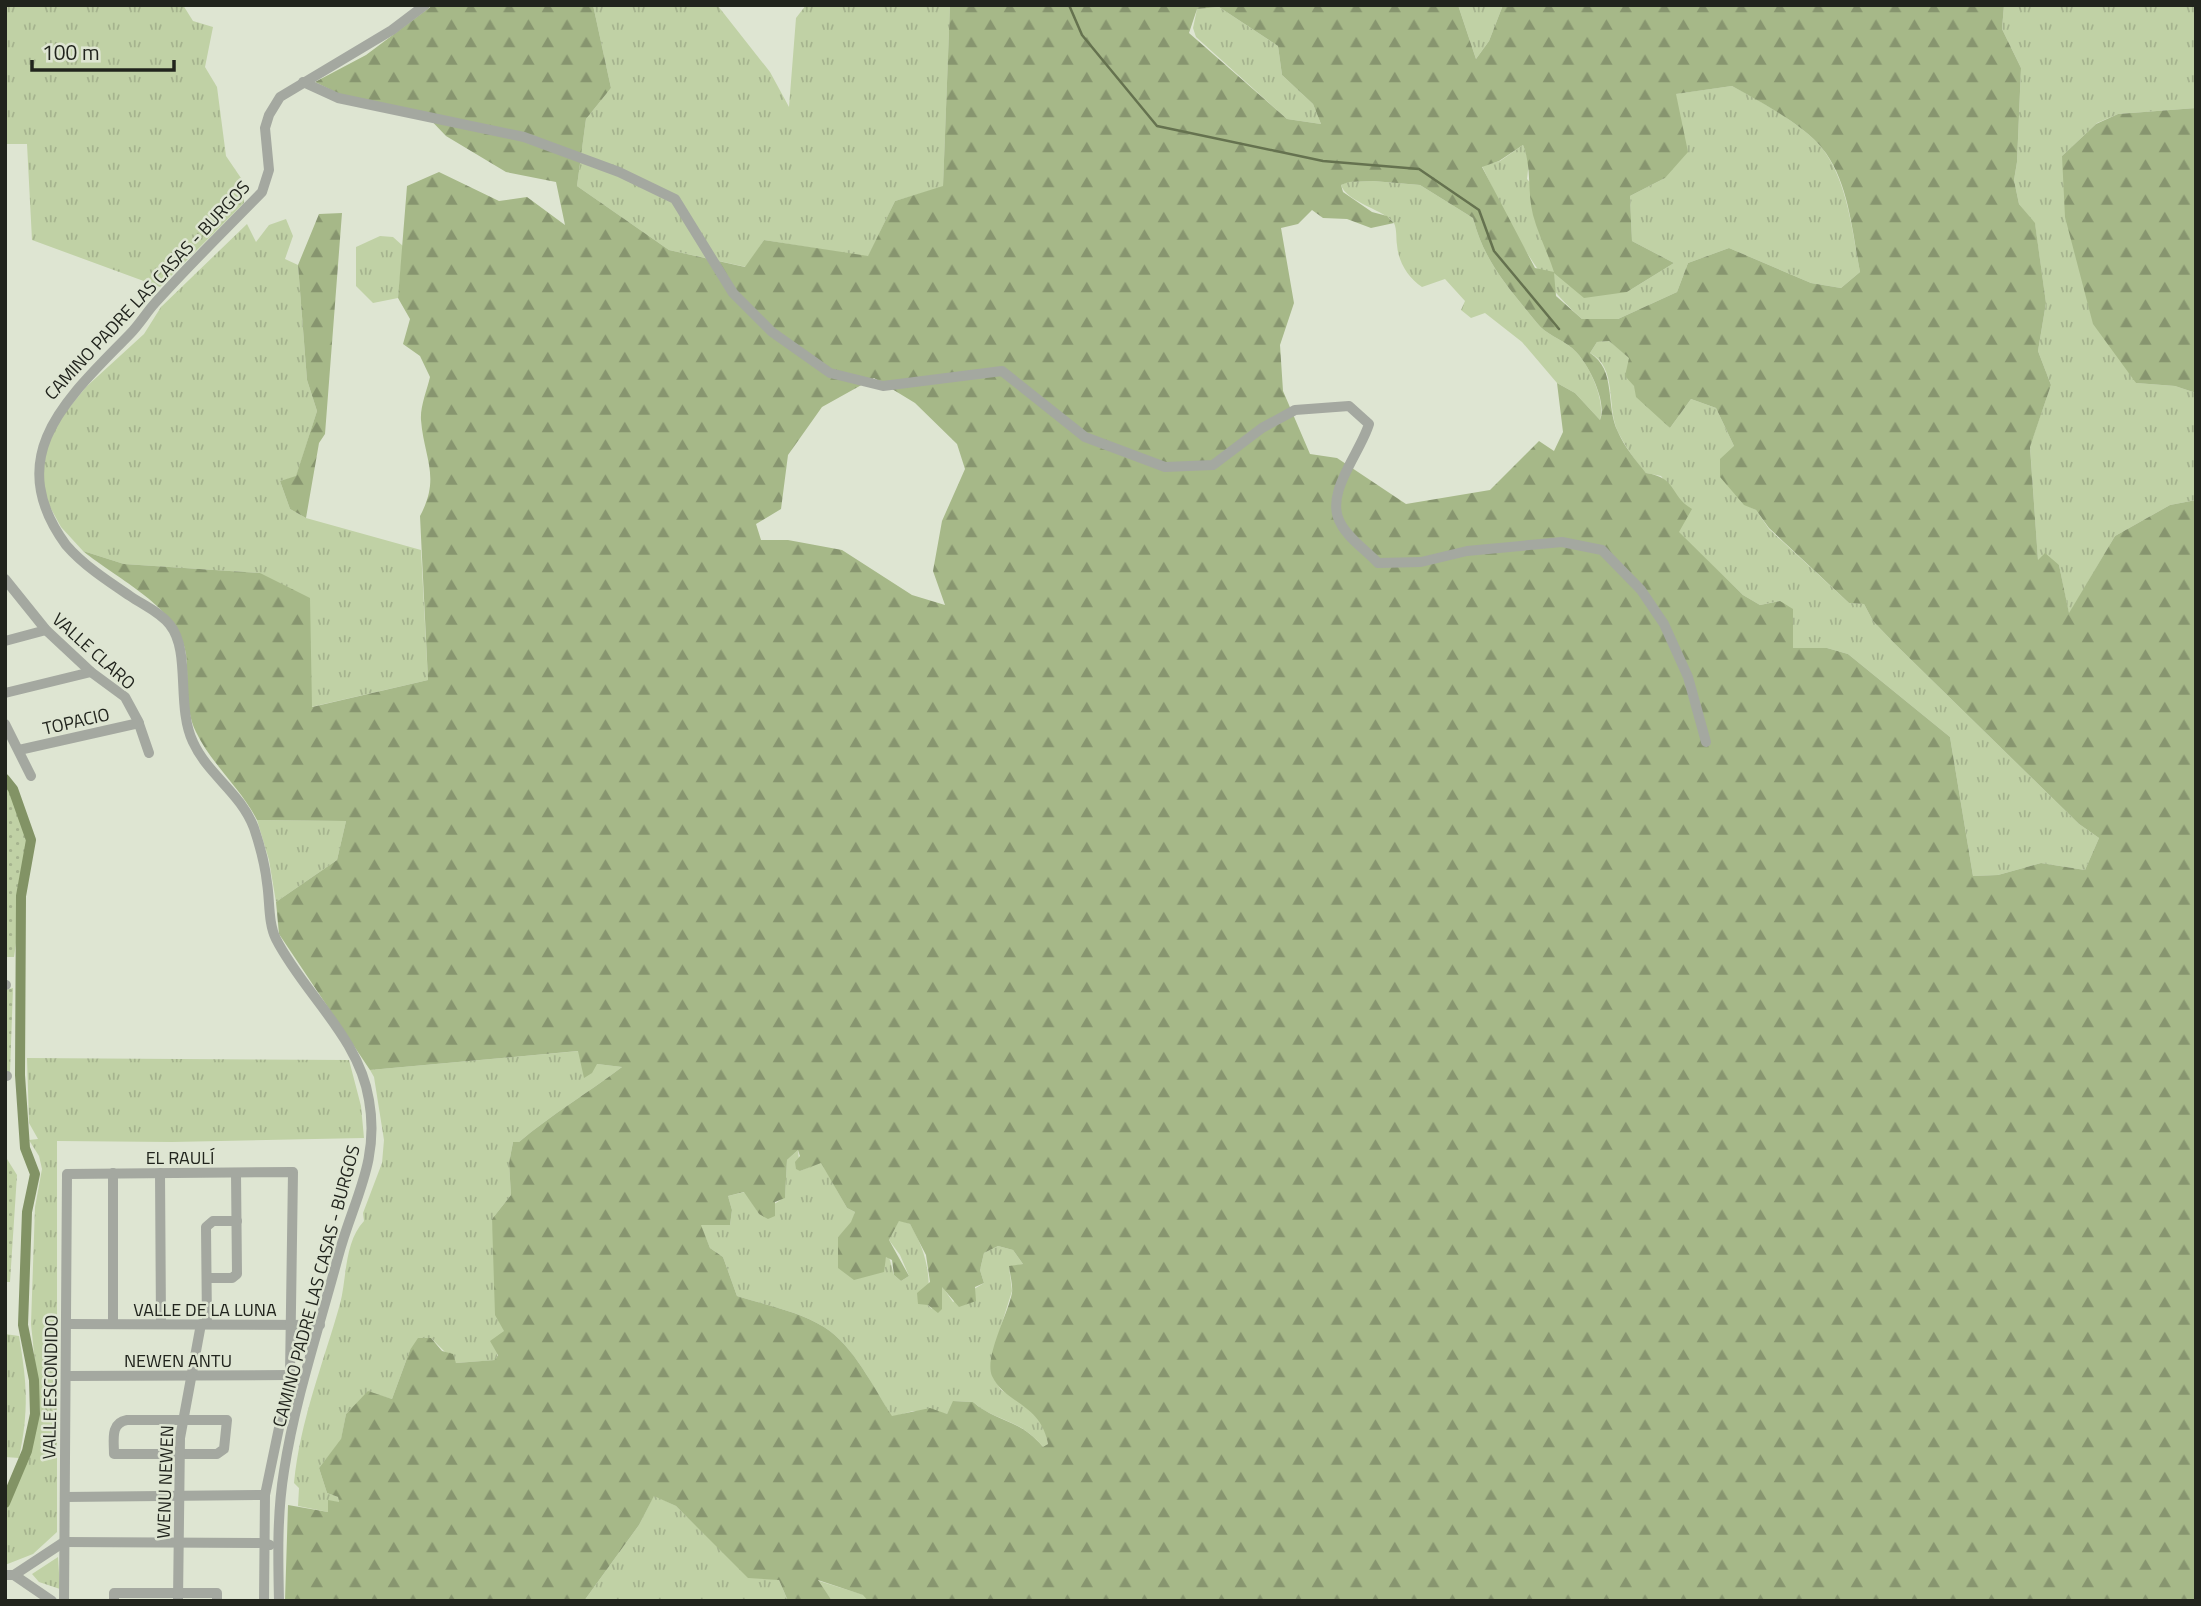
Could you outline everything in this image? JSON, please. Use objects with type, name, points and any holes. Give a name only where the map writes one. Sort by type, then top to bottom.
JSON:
[{"type":"street","name":"CAMINO PADRE LAS CASAS - BURGOS","points":[[279,1601],[278,1549],[287,1451],[340,1251],[371,1157],[372,1119],[363,1072],[273,933],[265,866],[253,825],[241,803],[207,764],[189,734],[180,674],[181,650],[172,628],[159,615],[110,582],[67,546],[38,497],[34,470],[46,429],[58,410],[262,192],[269,170],[265,128],[274,104],[288,89],[393,30],[425,5]]},
{"type":"street","points":[[303,82],[338,98],[524,137],[620,172],[675,199],[733,293],[772,332],[830,373],[883,386],[1002,371],[1085,437],[1166,467],[1213,465],[1262,428],[1295,410],[1349,406],[1369,424],[1363,444],[1336,491],[1340,523],[1378,563],[1421,562],[1467,551],[1562,542],[1602,550],[1642,590],[1664,624],[1688,677],[1706,742]]},
{"type":"street","name":"VALLE CLARO","points":[[5,579],[46,630],[90,672],[125,697],[139,723],[149,752]]},
{"type":"street","points":[[5,641],[46,630]]},
{"type":"street","points":[[5,693],[90,672]]},
{"type":"street","name":"TOPACIO","points":[[19,750],[139,723]]},
{"type":"street","points":[[5,724],[31,776]]},
{"type":"street","name":"EL RAULÍ","points":[[67,1174],[293,1172],[292,1325]]},
{"type":"street","points":[[113,1173],[114,1324]]},
{"type":"street","points":[[160,1173],[161,1324]]},
{"type":"street","points":[[207,1278],[232,1278],[237,1274],[236,1173]]},
{"type":"street","name":"VALLE ESCONDIDO","points":[[64,1601],[67,1174]]},
{"type":"street","name":"WENU NEWEN","points":[[178,1597],[180,1454],[191,1376],[204,1324],[206,1227],[213,1222],[237,1221]]},
{"type":"street","points":[[66,1301],[89,1324]]},
{"type":"street","name":"VALLE DE LA LUNA","points":[[66,1324],[320,1325]]},
{"type":"street","points":[[264,1601],[265,1495],[290,1375],[292,1325]]},
{"type":"street","name":"NEWEN ANTU","points":[[66,1376],[290,1375]]},
{"type":"street","points":[[124,1420],[183,1421],[227,1420],[225,1449],[219,1454],[114,1454],[115,1429],[124,1420]]},
{"type":"street","points":[[65,1497],[265,1495]]},
{"type":"street","points":[[52,1601],[9,1575],[64,1542],[264,1543],[278,1549]]},
{"type":"street","points":[[114,1601],[114,1593],[217,1597]]},
{"type":"green space","points":[[5,5],[183,5],[193,21],[213,27],[205,67],[217,87],[226,156],[243,181],[244,203],[160,287],[32,240],[27,144],[5,144]]},
{"type":"green space","points":[[433,5],[593,5],[611,88],[586,119],[577,186],[669,250],[745,267],[764,240],[868,256],[895,201],[943,186],[950,5],[1458,5],[1476,59],[1489,41],[1503,5],[2004,5],[2002,29],[2021,68],[2014,180],[2019,204],[2035,223],[2046,303],[2038,351],[2051,385],[2030,447],[2038,560],[2045,553],[2059,565],[2069,613],[2115,536],[2170,505],[2196,500],[2196,1601],[868,1601],[863,1595],[818,1580],[832,1601],[788,1601],[779,1580],[748,1578],[676,1506],[654,1496],[639,1525],[584,1601],[285,1601],[288,1505],[328,1512],[328,1500],[339,1502],[338,1497],[327,1493],[319,1468],[341,1439],[346,1414],[368,1391],[392,1399],[410,1350],[418,1338],[431,1338],[442,1351],[453,1354],[456,1363],[495,1360],[498,1355],[490,1341],[504,1331],[495,1315],[492,1219],[511,1195],[509,1163],[513,1142],[519,1142],[622,1067],[597,1064],[592,1073],[584,1078],[578,1051],[370,1070],[279,934],[276,902],[337,860],[346,821],[257,820],[243,797],[210,755],[192,723],[188,703],[186,654],[172,622],[145,596],[83,551],[124,564],[260,573],[310,598],[312,707],[428,680],[420,516],[426,502],[430,479],[421,415],[430,377],[420,356],[403,344],[410,319],[398,298],[407,186],[439,172],[499,201],[527,197],[565,225],[556,182],[506,172],[446,136],[423,112],[339,94],[315,82],[366,55]],"holes":[[[1219,7],[1278,46],[1282,75],[1313,104],[1321,124],[1287,119],[1189,33],[1197,9]],[[1732,86],[1792,122],[1822,148],[1838,176],[1848,207],[1860,272],[1841,288],[1811,283],[1729,248],[1688,263],[1677,292],[1618,319],[1582,319],[1556,296],[1554,273],[1584,298],[1627,292],[1674,263],[1632,241],[1630,196],[1665,178],[1688,152],[1676,94]],[[1523,145],[1528,162],[1533,215],[1554,272],[1535,268],[1482,167],[1499,161]],[[1373,181],[1420,185],[1473,218],[1484,248],[1507,286],[1540,327],[1572,348],[1584,362],[1599,392],[1602,412],[1600,420],[1575,393],[1557,383],[1563,432],[1554,451],[1539,441],[1490,490],[1406,504],[1337,458],[1310,454],[1283,391],[1280,345],[1294,303],[1281,228],[1298,224],[1312,210],[1323,218],[1347,219],[1371,228],[1394,223],[1387,216],[1372,212],[1343,192],[1341,185]],[[1609,341],[1629,358],[1625,376],[1634,386],[1636,397],[1670,428],[1691,399],[1716,408],[1734,446],[1720,459],[1720,477],[1744,505],[1756,510],[1769,528],[1849,603],[1864,604],[1873,621],[1895,644],[2079,824],[2099,838],[2085,870],[2041,863],[1998,875],[1973,876],[1950,737],[1848,654],[1827,648],[1793,648],[1793,609],[1780,601],[1760,605],[1743,595],[1679,532],[1692,509],[1669,483],[1656,475],[1646,473],[1627,448],[1614,422],[1604,369],[1590,353],[1597,342]],[[874,378],[915,403],[957,444],[965,469],[942,521],[933,571],[945,605],[912,595],[842,550],[788,540],[761,540],[756,524],[781,509],[788,455],[822,407]],[[798,1150],[800,1156],[795,1162],[796,1169],[800,1171],[821,1163],[847,1208],[855,1212],[851,1222],[838,1237],[838,1268],[854,1280],[884,1272],[886,1257],[892,1260],[894,1275],[901,1281],[909,1276],[889,1240],[899,1221],[910,1224],[926,1255],[930,1282],[917,1293],[918,1304],[928,1305],[938,1313],[942,1309],[942,1287],[959,1307],[976,1301],[975,1287],[984,1283],[980,1270],[984,1253],[998,1246],[1013,1250],[1023,1264],[1009,1266],[1012,1293],[990,1368],[992,1376],[1005,1393],[1038,1420],[1048,1444],[1043,1447],[1026,1431],[990,1414],[973,1402],[953,1401],[947,1414],[930,1408],[892,1416],[862,1368],[835,1335],[804,1317],[737,1296],[723,1257],[710,1248],[701,1225],[730,1225],[732,1210],[728,1196],[744,1192],[759,1214],[768,1219],[775,1216],[775,1202],[785,1198],[787,1160]]]},
{"type":"green space","points":[[593,5],[718,6],[770,72],[789,107],[796,18],[806,5],[950,5],[943,187],[895,201],[868,257],[764,240],[746,267],[669,250],[577,186],[586,119],[611,88]]},
{"type":"green space","points":[[1458,5],[1503,5],[1489,41],[1476,59]]},
{"type":"green space","points":[[2004,5],[2196,5],[2196,108],[2118,114],[2097,123],[2062,156],[2136,383],[2175,386],[2196,393],[2196,500],[2170,505],[2115,536],[2069,614],[2059,565],[2038,561],[2030,446],[2051,385],[2038,351],[2046,303],[2035,224],[2019,204],[2014,180],[2021,68],[2002,29]]},
{"type":"green space","points":[[1219,7],[1278,46],[1282,75],[1313,104],[1321,124],[1287,119],[1196,37],[1193,28],[1197,9]]},
{"type":"green space","points":[[1732,86],[1792,122],[1814,139],[1831,161],[1843,191],[1860,272],[1841,288],[1811,283],[1729,248],[1688,263],[1677,292],[1618,319],[1582,319],[1565,303],[1536,267],[1482,166],[1500,161],[1523,145],[1529,161],[1527,179],[1627,292],[1674,263],[1632,241],[1630,196],[1665,178],[1675,94]]},
{"type":"green space","points":[[2196,108],[2196,393],[2175,386],[2136,383],[2093,324],[2065,217],[2062,156],[2096,124],[2118,114]]},
{"type":"green space","points":[[1348,182],[1420,185],[1473,218],[1484,248],[1507,286],[1540,327],[1572,348],[1584,362],[1598,392],[1600,420],[1575,393],[1557,383],[1522,342],[1485,313],[1471,318],[1461,310],[1465,301],[1445,279],[1422,287],[1412,279],[1399,257],[1394,223],[1350,196],[1341,185]]},
{"type":"green space","points":[[342,213],[325,434],[319,443],[306,518],[290,509],[280,481],[296,476],[317,411],[307,380],[298,265],[319,214]]},
{"type":"green space","points":[[286,219],[293,236],[285,259],[298,265],[307,380],[317,411],[296,477],[280,481],[290,509],[306,518],[421,550],[428,680],[311,707],[260,573],[124,564],[83,551],[61,527],[44,496],[40,470],[51,430],[86,387],[144,334],[161,307],[247,224],[256,242],[269,225]]},
{"type":"green space","points":[[380,236],[393,237],[403,246],[398,298],[373,303],[356,286],[356,247]]},
{"type":"green space","points":[[1609,341],[1630,358],[1634,386],[1670,428],[1691,399],[1716,408],[1734,446],[1744,504],[1756,510],[1769,529],[1849,603],[1864,604],[1873,621],[1895,644],[2079,824],[2099,838],[2085,870],[2041,863],[1998,875],[1973,876],[1950,737],[1848,654],[1827,648],[1793,648],[1780,601],[1760,605],[1743,595],[1678,532],[1681,516],[1675,496],[1661,476],[1646,473],[1631,454],[1614,422],[1608,378],[1599,359],[1590,353],[1597,342]]},
{"type":"green space","points":[[5,779],[13,789],[31,840],[14,957],[5,957]]},
{"type":"green space","points":[[257,820],[346,821],[337,860],[276,902],[269,860]]},
{"type":"green space","points":[[13,988],[10,1072],[5,1072],[5,990]]},
{"type":"green space","points":[[579,1051],[597,1064],[622,1067],[519,1142],[513,1142],[509,1163],[511,1195],[492,1219],[504,1331],[496,1360],[456,1363],[431,1338],[410,1350],[392,1399],[368,1392],[346,1414],[341,1440],[319,1468],[327,1493],[338,1497],[339,1502],[328,1512],[298,1506],[299,1488],[294,1483],[301,1437],[340,1304],[349,1250],[364,1221],[363,1213],[382,1163],[384,1140],[374,1077],[370,1070]]},
{"type":"green space","points":[[27,1058],[349,1060],[361,1106],[364,1138],[172,1142],[57,1141],[57,1532],[33,1554],[5,1565],[5,1513],[28,1456],[40,1412],[31,1324],[35,1207],[42,1169],[39,1156],[29,1140],[38,1139],[29,1123]]},
{"type":"green space","points":[[5,1138],[7,1159],[17,1175],[10,1282],[5,1282]]},
{"type":"green space","points":[[798,1150],[800,1171],[821,1162],[847,1208],[855,1212],[852,1222],[838,1237],[838,1268],[884,1264],[886,1257],[889,1257],[894,1275],[901,1281],[909,1276],[900,1255],[889,1240],[899,1220],[910,1224],[926,1263],[928,1305],[932,1309],[942,1286],[953,1302],[984,1283],[980,1270],[984,1253],[998,1246],[1013,1250],[1023,1264],[1009,1267],[1012,1291],[997,1339],[993,1377],[1001,1390],[1025,1404],[1044,1426],[1048,1444],[1044,1448],[1017,1425],[991,1414],[973,1402],[954,1401],[947,1414],[913,1411],[892,1417],[854,1356],[835,1335],[804,1317],[737,1296],[723,1257],[710,1248],[700,1224],[730,1225],[732,1210],[728,1196],[745,1192],[759,1214],[785,1197],[787,1160]]},
{"type":"green space","points":[[5,1334],[19,1336],[24,1368],[26,1411],[19,1458],[5,1457]]},
{"type":"green space","points":[[654,1495],[676,1506],[707,1536],[779,1580],[788,1601],[584,1601],[639,1525]]},
{"type":"green space","points":[[58,1557],[60,1589],[39,1582],[32,1574]]},
{"type":"green space","points":[[816,1580],[864,1595],[868,1601],[832,1601]]},
{"type":"waterway","points":[[1069,5],[1082,35],[1157,126],[1323,161],[1419,169],[1479,210],[1494,251],[1559,329]]},
{"type":"waterway","points":[[5,779],[13,789],[31,840],[21,896],[20,1075],[25,1148],[35,1174],[27,1212],[23,1325],[34,1380],[35,1414],[27,1451],[5,1503]]}]
